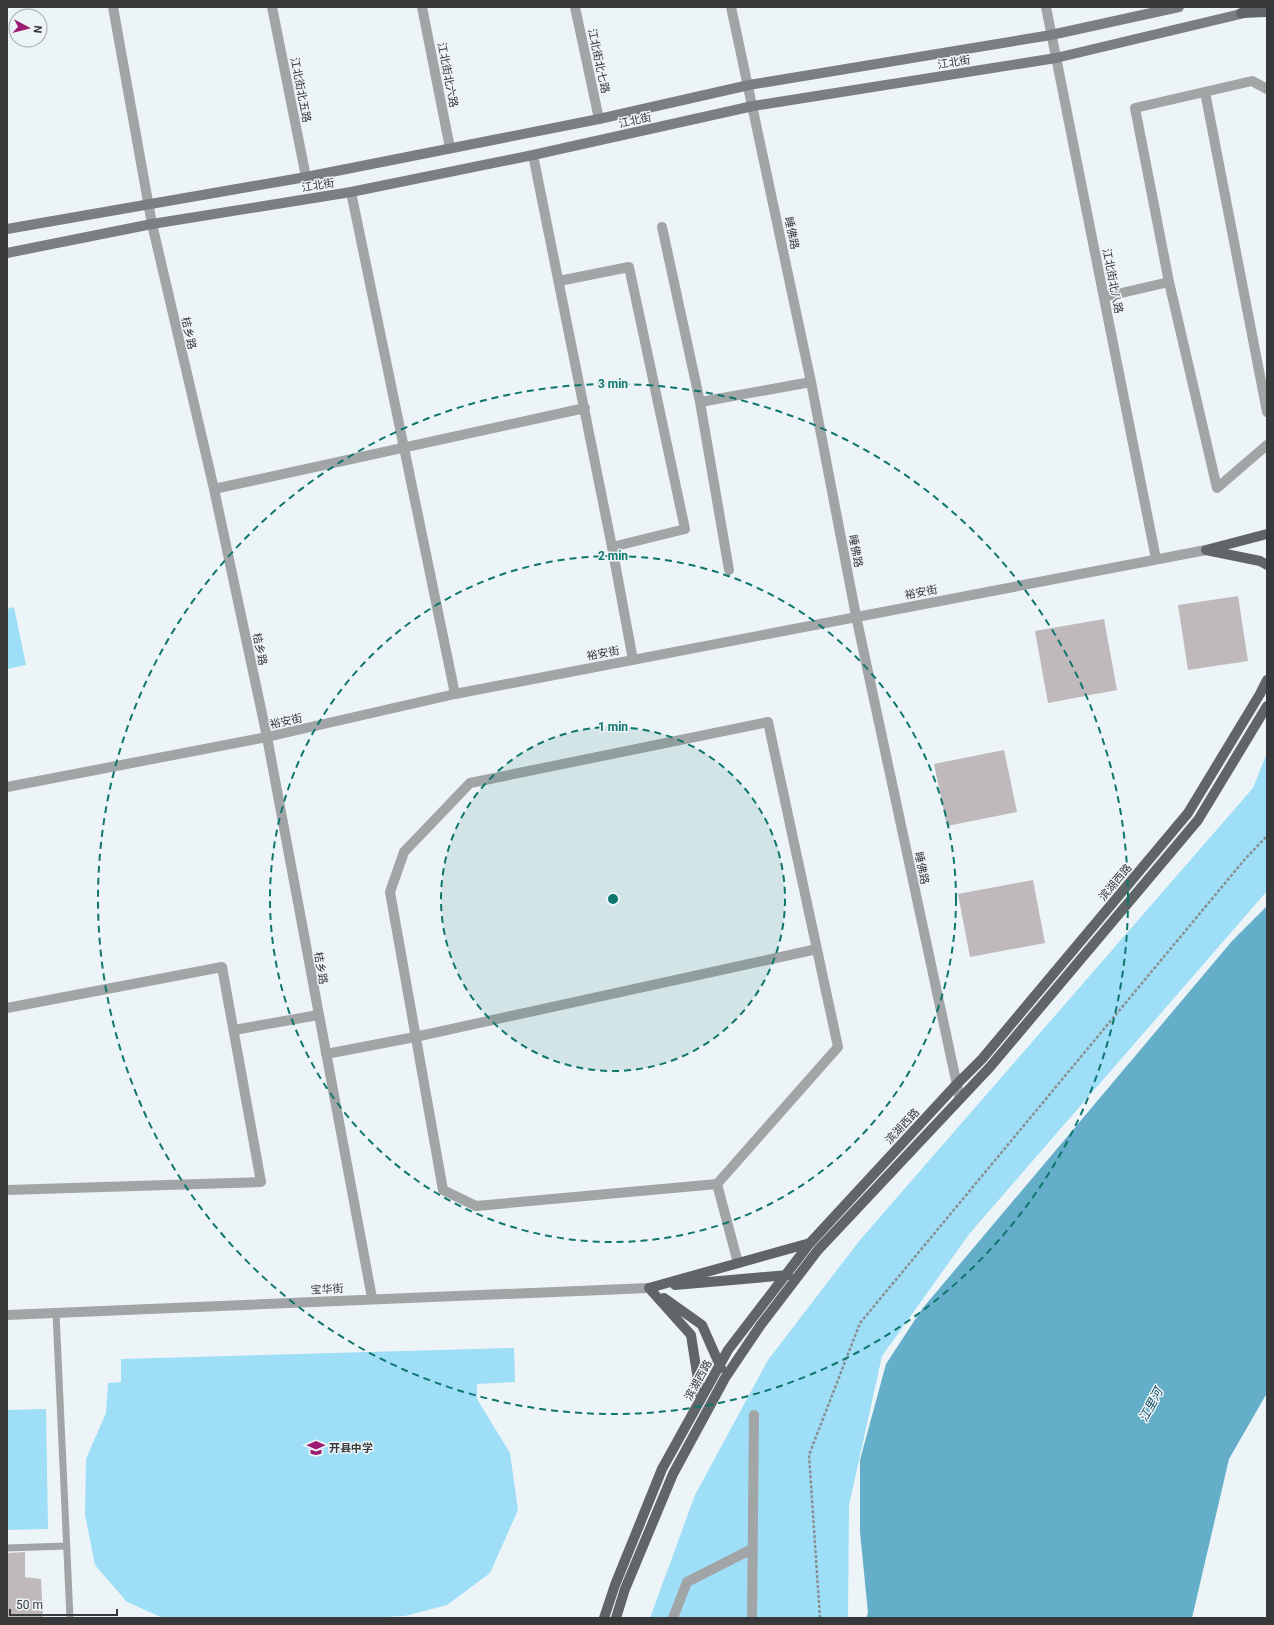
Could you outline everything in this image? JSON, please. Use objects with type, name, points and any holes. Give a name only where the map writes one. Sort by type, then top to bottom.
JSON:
[{"type":"main road","name":"江北街","points":[[7,229],[306,177],[599,119],[749,85],[1051,35],[1179,7]]},
{"type":"main road","name":"江北街","points":[[7,253],[152,224],[351,192],[533,155],[753,106],[1056,58],[1267,8]]},
{"type":"main road","points":[[1241,13],[1267,12]]},
{"type":"main road","points":[[1206,550],[1267,534]]},
{"type":"main road","points":[[1206,550],[1260,561],[1267,565]]},
{"type":"main road","name":"滨湖西路","points":[[604,1618],[615,1585],[662,1469],[728,1350],[810,1243],[956,1084],[982,1059],[1188,813],[1267,680]]},
{"type":"main road","name":"滨湖西路","points":[[616,1618],[626,1589],[673,1474],[725,1378],[760,1326],[818,1250],[990,1067],[1198,820],[1267,706]]},
{"type":"main road","points":[[649,1288],[810,1243]]},
{"type":"main road","points":[[649,1288],[800,1274]]},
{"type":"main road","points":[[649,1288],[702,1325],[725,1378]]},
{"type":"main road","points":[[649,1288],[691,1335],[701,1399]]},
{"type":"street","name":"桔乡路","points":[[113,7],[152,224],[214,489],[267,737],[372,1298]]},
{"type":"street","name":"江北街北五路","points":[[272,7],[306,177]]},
{"type":"street","name":"江北街北六路","points":[[422,7],[450,148]]},
{"type":"street","name":"江北街北七路","points":[[575,7],[599,119]]},
{"type":"street","name":"睡佛路","points":[[731,7],[749,85],[810,382],[856,616],[960,1099]]},
{"type":"street","name":"江北街北八路","points":[[1046,7],[1156,560]]},
{"type":"street","points":[[1267,89],[1252,81],[1135,108],[1169,282],[1217,488],[1267,445]]},
{"type":"street","points":[[1205,92],[1267,412]]},
{"type":"street","points":[[533,155],[585,408],[633,660]]},
{"type":"street","points":[[351,192],[455,694]]},
{"type":"street","points":[[662,227],[700,402],[729,570]]},
{"type":"street","points":[[559,281],[629,267],[685,529],[612,547]]},
{"type":"street","points":[[1104,297],[1169,282]]},
{"type":"street","points":[[700,402],[810,382]]},
{"type":"street","points":[[214,489],[585,408]]},
{"type":"street","name":"裕安街","points":[[7,788],[267,737],[455,694],[1206,550]]},
{"type":"street","points":[[768,722],[838,1047],[717,1184],[476,1206],[443,1190],[415,1037],[390,892],[404,852],[470,783],[768,722]]},
{"type":"street","points":[[326,1054],[415,1037],[817,949]]},
{"type":"street","points":[[7,1008],[222,967],[261,1182],[7,1190]]},
{"type":"street","points":[[234,1030],[318,1015]]},
{"type":"street","points":[[717,1184],[738,1263]]},
{"type":"street","name":"宝华街","points":[[7,1315],[372,1298],[649,1288]]},
{"type":"street","points":[[752,1618],[754,1415]]},
{"type":"street","points":[[673,1618],[687,1582],[752,1549]]},
{"type":"lane","points":[[56,1313],[70,1618]]},
{"type":"lane","points":[[7,1548],[66,1546]]},
{"type":"path","points":[[820,1618],[809,1455],[860,1323],[1245,859],[1267,836]]},
{"type":"shaded area","points":[[14,607],[26,665],[7,669],[7,609]]},
{"type":"shaded area","points":[[1267,753],[1267,891],[970,1233],[882,1356],[849,1505],[848,1618],[650,1618],[695,1495],[768,1360],[860,1240],[1253,788]]},
{"type":"shaded area","name":"开县中学","points":[[514,1348],[515,1382],[477,1384],[477,1399],[510,1453],[518,1510],[490,1573],[447,1605],[405,1616],[364,1618],[163,1618],[127,1602],[95,1565],[85,1515],[86,1459],[106,1413],[108,1383],[121,1382],[121,1359]]},
{"type":"shaded area","points":[[46,1409],[48,1529],[7,1530],[7,1410]]},
{"type":"water","name":"江里河","points":[[1267,906],[1267,1393],[1229,1459],[1192,1618],[866,1618],[868,1613],[860,1532],[860,1460],[886,1364],[922,1309],[1232,941]]},
{"type":"building","points":[[1238,596],[1248,661],[1188,670],[1178,605]]},
{"type":"building","points":[[1104,619],[1117,690],[1048,703],[1035,631]]},
{"type":"building","points":[[1004,750],[1017,812],[947,826],[934,764]]},
{"type":"building","points":[[1033,880],[1045,943],[970,957],[958,894]]},
{"type":"building","points":[[25,1552],[25,1577],[41,1579],[43,1618],[7,1618],[7,1553]]},
{"type":"place","name":"开县中学","points":[[316,1448]]}]
